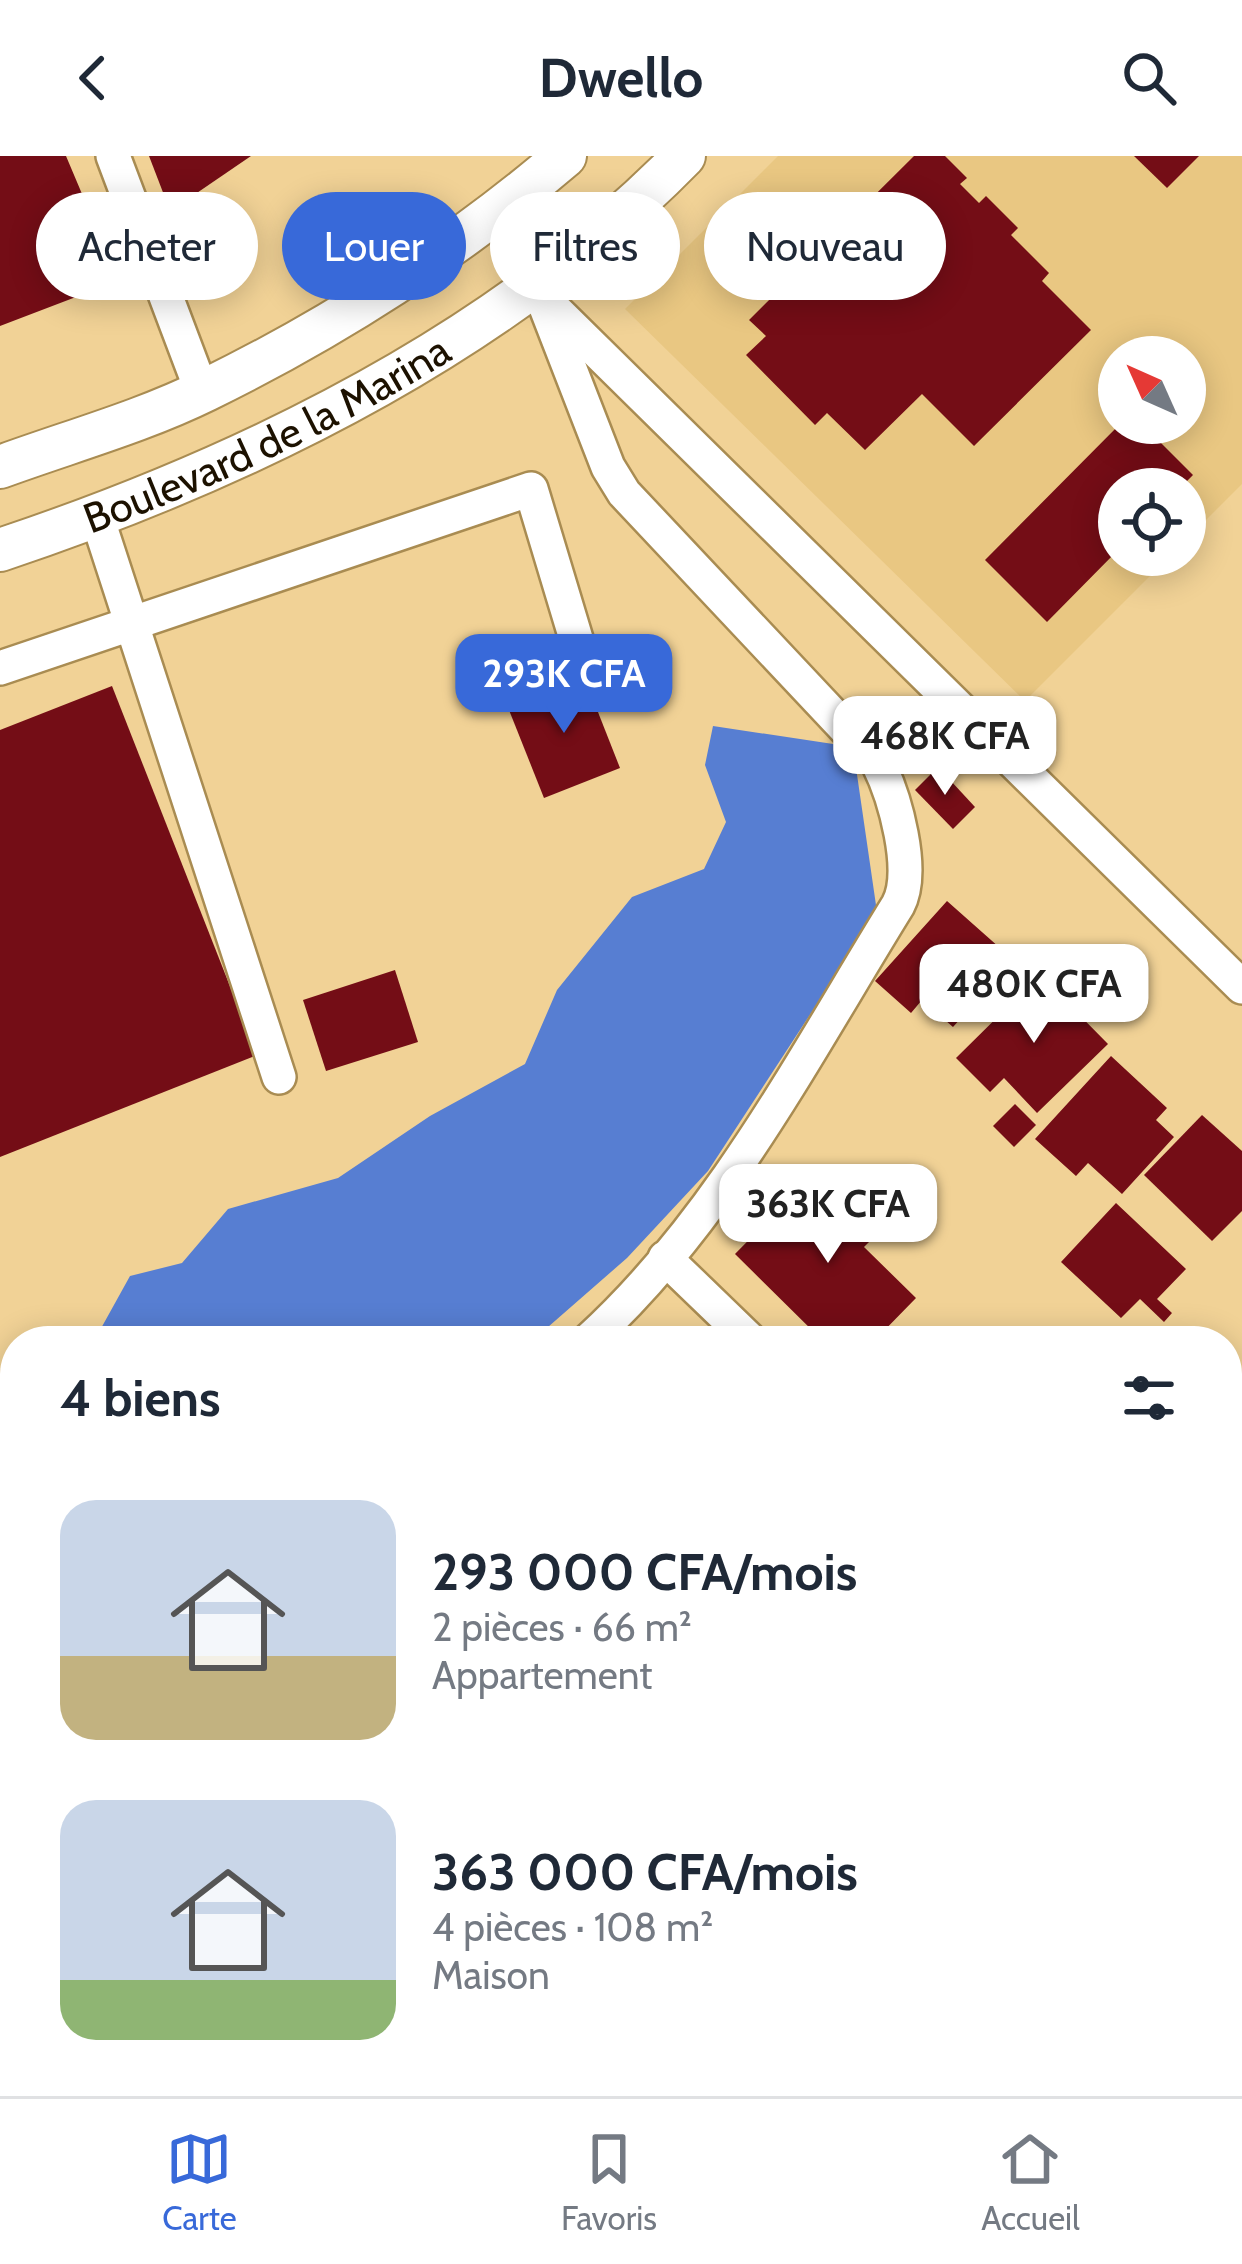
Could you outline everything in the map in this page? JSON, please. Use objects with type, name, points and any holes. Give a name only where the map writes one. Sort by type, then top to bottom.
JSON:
[{"type":"main road","name":"Boulevard de la Marina","points":[[0,466],[202,392],[452,244],[565,156]]},
{"type":"main road","name":"Boulevard de la Marina","points":[[645,192],[684,156]]},
{"type":"main road","name":"Boulevard de la Marina","points":[[0,550],[98,518],[289,432],[525,300]]},
{"type":"street","points":[[113,156],[202,392]]},
{"type":"street","points":[[540,300],[608,466],[624,493],[878,764],[887,782],[905,875],[898,905],[743,1156],[665,1258],[602,1326]]},
{"type":"street","points":[[544,300],[1242,987]]},
{"type":"street","points":[[0,668],[531,489],[580,652]]},
{"type":"street","points":[[98,518],[279,1077]]},
{"type":"street","points":[[665,1258],[735,1326]]},
{"type":"shaded area","points":[[778,156],[1242,156],[1242,484],[1206,520],[1206,468],[1098,468],[1098,576],[1150,576],[1025,701],[625,309],[634,300],[680,300],[680,254],[704,230],[704,300],[946,300],[946,192],[742,192]]},
{"type":"water","points":[[713,726],[853,747],[877,912],[708,1171],[627,1258],[549,1326],[102,1326],[130,1276],[182,1263],[228,1209],[338,1178],[430,1116],[525,1064],[557,990],[632,897],[704,869],[726,822],[705,765]]},
{"type":"building","points":[[0,156],[66,156],[81,192],[36,192],[36,300],[68,300],[0,326]]},
{"type":"building","points":[[149,156],[251,156],[198,192],[163,192]]},
{"type":"building","points":[[914,156],[945,156],[967,178],[960,184],[979,203],[986,196],[1018,228],[1011,235],[1049,273],[1042,281],[1091,330],[974,446],[922,394],[865,450],[827,413],[815,425],[746,355],[766,336],[749,320],[769,300],[946,300],[946,192],[878,192]]},
{"type":"building","points":[[1134,156],[1199,156],[1167,188]]},
{"type":"building","points":[[1100,444],[1162,444],[1186,468],[1098,468],[1098,570],[1047,622],[985,560]]},
{"type":"building","points":[[583,674],[620,768],[544,798],[507,705]]},
{"type":"building","points":[[112,686],[257,1055],[0,1157],[0,730]]},
{"type":"building","points":[[938,767],[975,807],[953,829],[915,790]]},
{"type":"building","points":[[947,901],[1000,948],[994,955],[1008,966],[953,1027],[922,1000],[911,1013],[875,981]]},
{"type":"building","points":[[395,970],[418,1042],[326,1071],[303,1000]]},
{"type":"building","points":[[1040,975],[1108,1044],[1037,1113],[1004,1078],[990,1092],[956,1058]]},
{"type":"building","points":[[1111,1056],[1167,1108],[1156,1120],[1174,1137],[1122,1194],[1088,1163],[1076,1176],[1035,1139]]},
{"type":"building","points":[[1015,1104],[1036,1125],[1014,1147],[993,1126]]},
{"type":"building","points":[[1202,1115],[1242,1151],[1242,1211],[1212,1241],[1144,1175]]},
{"type":"building","points":[[812,1176],[861,1225],[890,1195],[903,1208],[864,1247],[916,1298],[889,1326],[808,1326],[735,1254]]},
{"type":"building","points":[[1116,1203],[1186,1269],[1157,1299],[1172,1313],[1164,1322],[1140,1299],[1121,1318],[1061,1262]]}]
